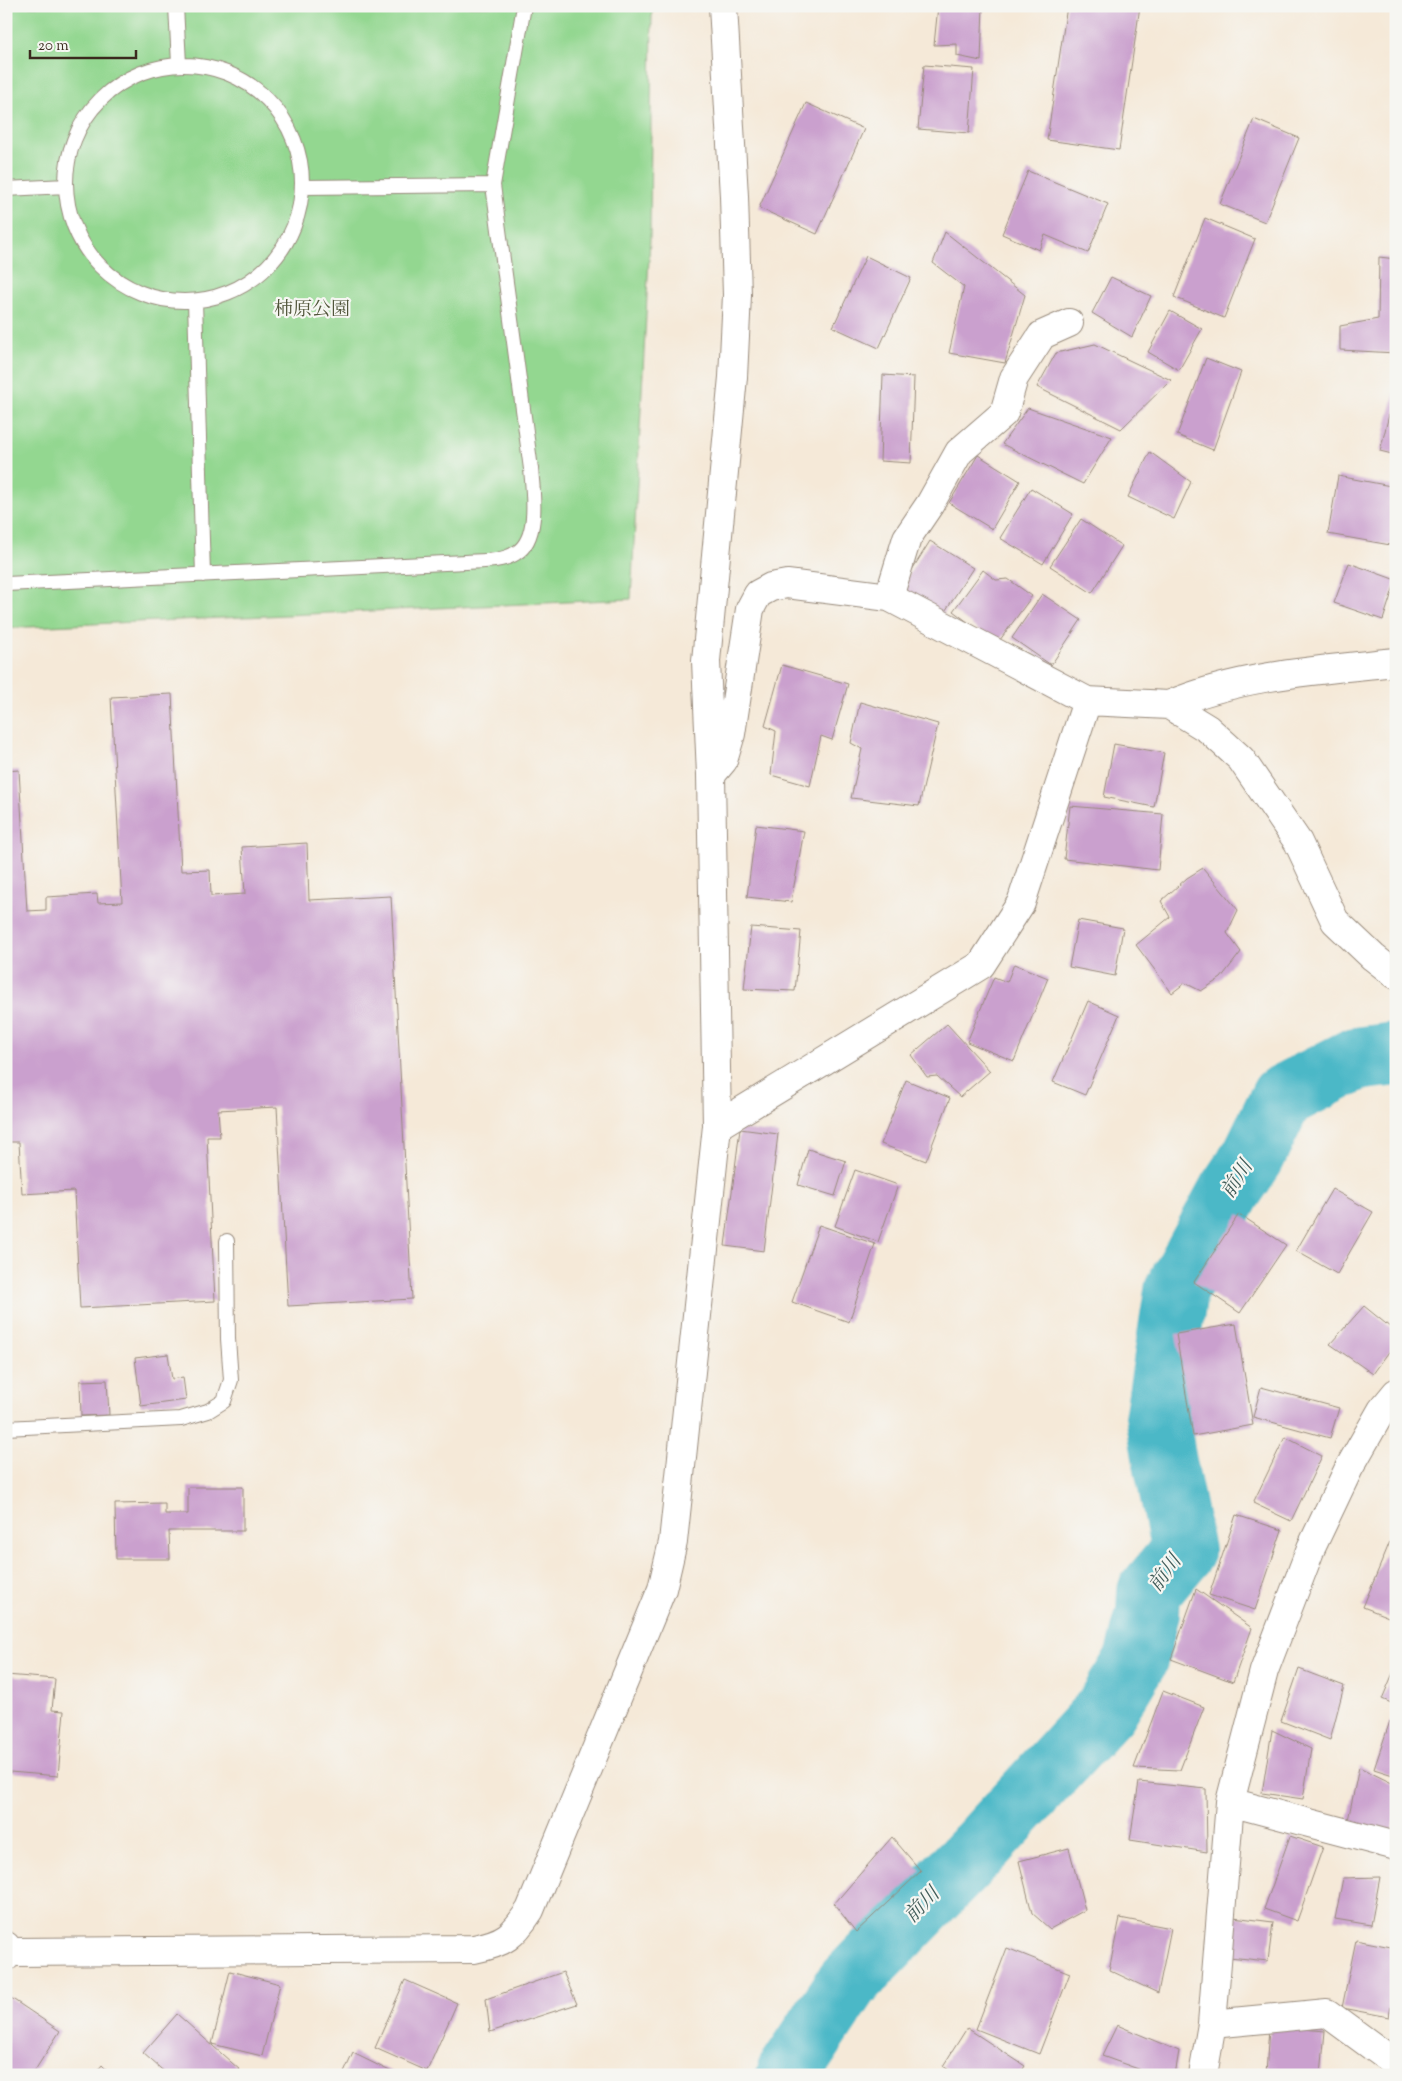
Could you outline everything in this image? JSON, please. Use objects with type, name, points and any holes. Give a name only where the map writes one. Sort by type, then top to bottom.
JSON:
[{"type":"street","points":[[8,1952],[474,1949],[496,1944],[516,1932],[530,1910],[662,1589],[673,1542],[717,1126],[711,775],[706,661],[733,377],[737,295],[734,196],[723,6]]},
{"type":"street","points":[[888,598],[907,538],[930,504],[959,452],[1004,413],[1014,378],[1042,335],[1069,323]]},
{"type":"street","points":[[711,775],[722,760],[731,734],[750,608],[758,594],[770,587],[788,584],[888,598],[1086,701],[1169,704],[1196,693],[1299,672],[1396,662]]},
{"type":"street","points":[[717,1126],[981,965],[1021,904],[1086,701]]},
{"type":"street","points":[[1169,704],[1208,730],[1242,759],[1298,842],[1336,922],[1373,957],[1396,975]]},
{"type":"street","points":[[1203,2075],[1212,2024],[1230,1802],[1264,1671],[1311,1548],[1348,1468],[1382,1410],[1396,1393]]},
{"type":"street","points":[[1230,1802],[1396,1846]]},
{"type":"street","points":[[1212,2024],[1327,2013],[1395,2063]]},
{"type":"lane","points":[[176,6],[179,64]]},
{"type":"lane","points":[[6,584],[494,560],[516,553],[528,540],[534,515],[531,469],[493,185],[524,6]]},
{"type":"lane","points":[[179,64],[218,69],[253,86],[280,114],[297,148],[303,187],[297,221],[281,251],[264,270],[258,276],[228,293],[195,301],[157,299],[121,284],[93,258],[73,224],[66,186],[69,156],[80,127],[98,102],[121,82],[150,70],[179,64]]},
{"type":"lane","points":[[303,187],[493,185]]},
{"type":"lane","points":[[6,189],[66,186]]},
{"type":"lane","points":[[195,301],[203,575]]},
{"type":"lane","points":[[6,1428],[180,1419],[208,1411],[224,1401],[231,1380],[228,1339],[227,1241]]},
{"type":"green space","name":"柿原公園","points":[[6,6],[652,6],[650,239],[631,599],[6,628]]},
{"type":"building","points":[[938,6],[983,6],[981,61],[957,56],[957,44],[934,45]]},
{"type":"building","points":[[1067,6],[1140,6],[1119,150],[1047,140]]},
{"type":"building","points":[[924,65],[974,69],[969,133],[918,129]]},
{"type":"building","points":[[806,103],[864,129],[817,234],[759,208]]},
{"type":"building","points":[[1254,119],[1299,138],[1265,222],[1220,204]]},
{"type":"building","points":[[1028,171],[1108,204],[1088,253],[1045,235],[1039,250],[1002,234]]},
{"type":"building","points":[[1205,218],[1255,239],[1224,318],[1174,297]]},
{"type":"building","points":[[945,232],[1025,295],[1005,363],[949,353],[964,287],[933,263]]},
{"type":"building","points":[[866,256],[911,278],[879,348],[833,327]]},
{"type":"building","points":[[1379,257],[1396,259],[1396,353],[1340,350],[1340,326],[1378,319]]},
{"type":"building","points":[[1111,277],[1151,296],[1132,337],[1092,313]]},
{"type":"building","points":[[1170,311],[1202,329],[1179,370],[1148,352]]},
{"type":"building","points":[[1095,344],[1171,380],[1121,429],[1037,387],[1056,353]]},
{"type":"building","points":[[1206,358],[1241,372],[1213,450],[1177,435]]},
{"type":"building","points":[[883,375],[914,377],[911,463],[880,461]]},
{"type":"building","points":[[1396,387],[1396,455],[1380,451]]},
{"type":"building","points":[[1028,408],[1112,437],[1083,484],[1002,444]]},
{"type":"building","points":[[1150,452],[1191,482],[1174,519],[1128,497]]},
{"type":"building","points":[[978,455],[1020,481],[992,529],[949,503]]},
{"type":"building","points":[[1338,476],[1396,487],[1396,546],[1328,534]]},
{"type":"building","points":[[1031,488],[1073,514],[1043,564],[1000,538]]},
{"type":"building","points":[[1081,519],[1122,546],[1092,593],[1050,566]]},
{"type":"building","points":[[930,541],[973,568],[942,616],[900,589]]},
{"type":"building","points":[[1349,563],[1396,580],[1383,620],[1334,603]]},
{"type":"building","points":[[983,570],[996,580],[1008,579],[1032,596],[997,644],[953,611]]},
{"type":"building","points":[[1042,594],[1081,620],[1051,665],[1012,638]]},
{"type":"building","points":[[782,665],[848,684],[832,740],[821,736],[810,786],[771,775],[776,731],[765,726]]},
{"type":"building","points":[[172,694],[181,871],[210,870],[211,896],[245,894],[242,847],[307,843],[309,900],[391,896],[412,1299],[288,1306],[277,1107],[218,1110],[220,1137],[207,1137],[215,1301],[80,1308],[74,1191],[22,1194],[19,1142],[6,1142],[6,771],[19,770],[27,911],[46,910],[46,897],[97,894],[98,903],[122,902],[111,697]]},
{"type":"building","points":[[860,702],[938,724],[919,806],[851,798],[862,749],[851,743]]},
{"type":"building","points":[[1114,744],[1164,753],[1154,807],[1104,797]]},
{"type":"building","points":[[1070,806],[1163,814],[1158,870],[1064,859]]},
{"type":"building","points":[[756,825],[804,831],[791,902],[747,897]]},
{"type":"building","points":[[1203,868],[1238,910],[1227,933],[1241,952],[1221,978],[1201,991],[1185,983],[1172,993],[1136,945],[1170,917],[1161,901],[1187,878]]},
{"type":"building","points":[[1078,920],[1123,928],[1115,976],[1069,967]]},
{"type":"building","points":[[751,927],[801,931],[795,991],[744,989]]},
{"type":"building","points":[[1014,964],[1048,978],[1014,1061],[967,1042],[994,977],[1007,982]]},
{"type":"building","points":[[1088,1001],[1119,1015],[1085,1095],[1053,1082]]},
{"type":"building","points":[[947,1024],[990,1071],[960,1097],[937,1076],[927,1077],[911,1055]]},
{"type":"building","points":[[906,1080],[950,1098],[926,1161],[881,1144]]},
{"type":"building","points":[[740,1129],[778,1134],[764,1251],[725,1246]]},
{"type":"building","points":[[808,1149],[846,1161],[835,1196],[798,1185]]},
{"type":"building","points":[[855,1170],[898,1185],[878,1242],[835,1226]]},
{"type":"building","points":[[1332,1189],[1373,1212],[1337,1274],[1296,1251]]},
{"type":"building","points":[[1239,1214],[1286,1245],[1240,1313],[1194,1282]]},
{"type":"building","points":[[819,1225],[875,1244],[849,1322],[792,1302]]},
{"type":"building","points":[[1364,1306],[1396,1332],[1396,1342],[1373,1374],[1330,1344]]},
{"type":"building","points":[[1236,1324],[1253,1425],[1193,1436],[1176,1334]]},
{"type":"building","points":[[168,1354],[172,1379],[183,1377],[186,1400],[141,1406],[135,1358]]},
{"type":"building","points":[[107,1380],[109,1415],[81,1416],[80,1381]]},
{"type":"building","points":[[1261,1387],[1339,1408],[1330,1438],[1253,1417]]},
{"type":"building","points":[[1285,1437],[1322,1456],[1291,1521],[1253,1503]]},
{"type":"building","points":[[188,1487],[243,1487],[243,1531],[169,1531],[170,1559],[116,1559],[115,1504],[165,1503],[165,1514],[188,1514]]},
{"type":"building","points":[[1236,1515],[1282,1530],[1255,1610],[1209,1595]]},
{"type":"building","points":[[1396,1527],[1396,1620],[1363,1607]]},
{"type":"building","points":[[1196,1589],[1252,1628],[1233,1682],[1171,1659]]},
{"type":"building","points":[[1396,1666],[1396,1705],[1382,1699]]},
{"type":"building","points":[[1299,1669],[1344,1686],[1330,1740],[1281,1721]]},
{"type":"building","points":[[6,1675],[55,1679],[52,1710],[64,1711],[58,1776],[10,1772],[6,1769]]},
{"type":"building","points":[[1163,1691],[1204,1707],[1180,1770],[1134,1768]]},
{"type":"building","points":[[1390,1721],[1396,1723],[1396,1776],[1374,1769]]},
{"type":"building","points":[[1272,1730],[1311,1749],[1303,1799],[1262,1793]]},
{"type":"building","points":[[1359,1767],[1396,1785],[1396,1810],[1390,1839],[1346,1830]]},
{"type":"building","points":[[1139,1782],[1206,1789],[1207,1852],[1130,1840]]},
{"type":"building","points":[[1290,1836],[1323,1847],[1297,1921],[1264,1909]]},
{"type":"building","points":[[892,1837],[921,1871],[856,1932],[834,1904]]},
{"type":"building","points":[[1069,1848],[1085,1910],[1050,1929],[1032,1913],[1019,1861]]},
{"type":"building","points":[[1380,1877],[1371,1925],[1335,1919],[1343,1878]]},
{"type":"building","points":[[1233,1917],[1273,1922],[1268,1961],[1229,1957]]},
{"type":"building","points":[[1120,1918],[1171,1928],[1158,1993],[1109,1970]]},
{"type":"building","points":[[1356,1940],[1396,1948],[1396,1981],[1389,2017],[1342,2008]]},
{"type":"building","points":[[1007,1948],[1070,1973],[1039,2054],[976,2029]]},
{"type":"building","points":[[230,1971],[280,1984],[262,2056],[212,2044]]},
{"type":"building","points":[[563,1972],[577,2004],[490,2032],[486,1999]]},
{"type":"building","points":[[405,1980],[457,2003],[427,2071],[375,2048]]},
{"type":"building","points":[[8,1996],[60,2031],[32,2075],[6,2073]]},
{"type":"building","points":[[177,2014],[240,2070],[236,2075],[168,2075],[143,2053]]},
{"type":"building","points":[[1117,2025],[1179,2051],[1175,2075],[1139,2075],[1141,2070],[1102,2056]]},
{"type":"building","points":[[1269,2026],[1325,2031],[1321,2075],[1266,2075]]},
{"type":"building","points":[[967,2028],[1025,2066],[1019,2075],[956,2075],[943,2066]]},
{"type":"building","points":[[353,2053],[398,2075],[343,2075]]},
{"type":"building","points":[[102,2065],[112,2075],[94,2075]]},
{"type":"waterway","name":"前川","points":[[787,2075],[848,1983],[982,1845],[1106,1710],[1136,1660],[1148,1612],[1149,1592],[1183,1551],[1157,1414],[1176,1291],[1230,1191],[1253,1157],[1282,1097],[1356,1059],[1396,1054]]}]
